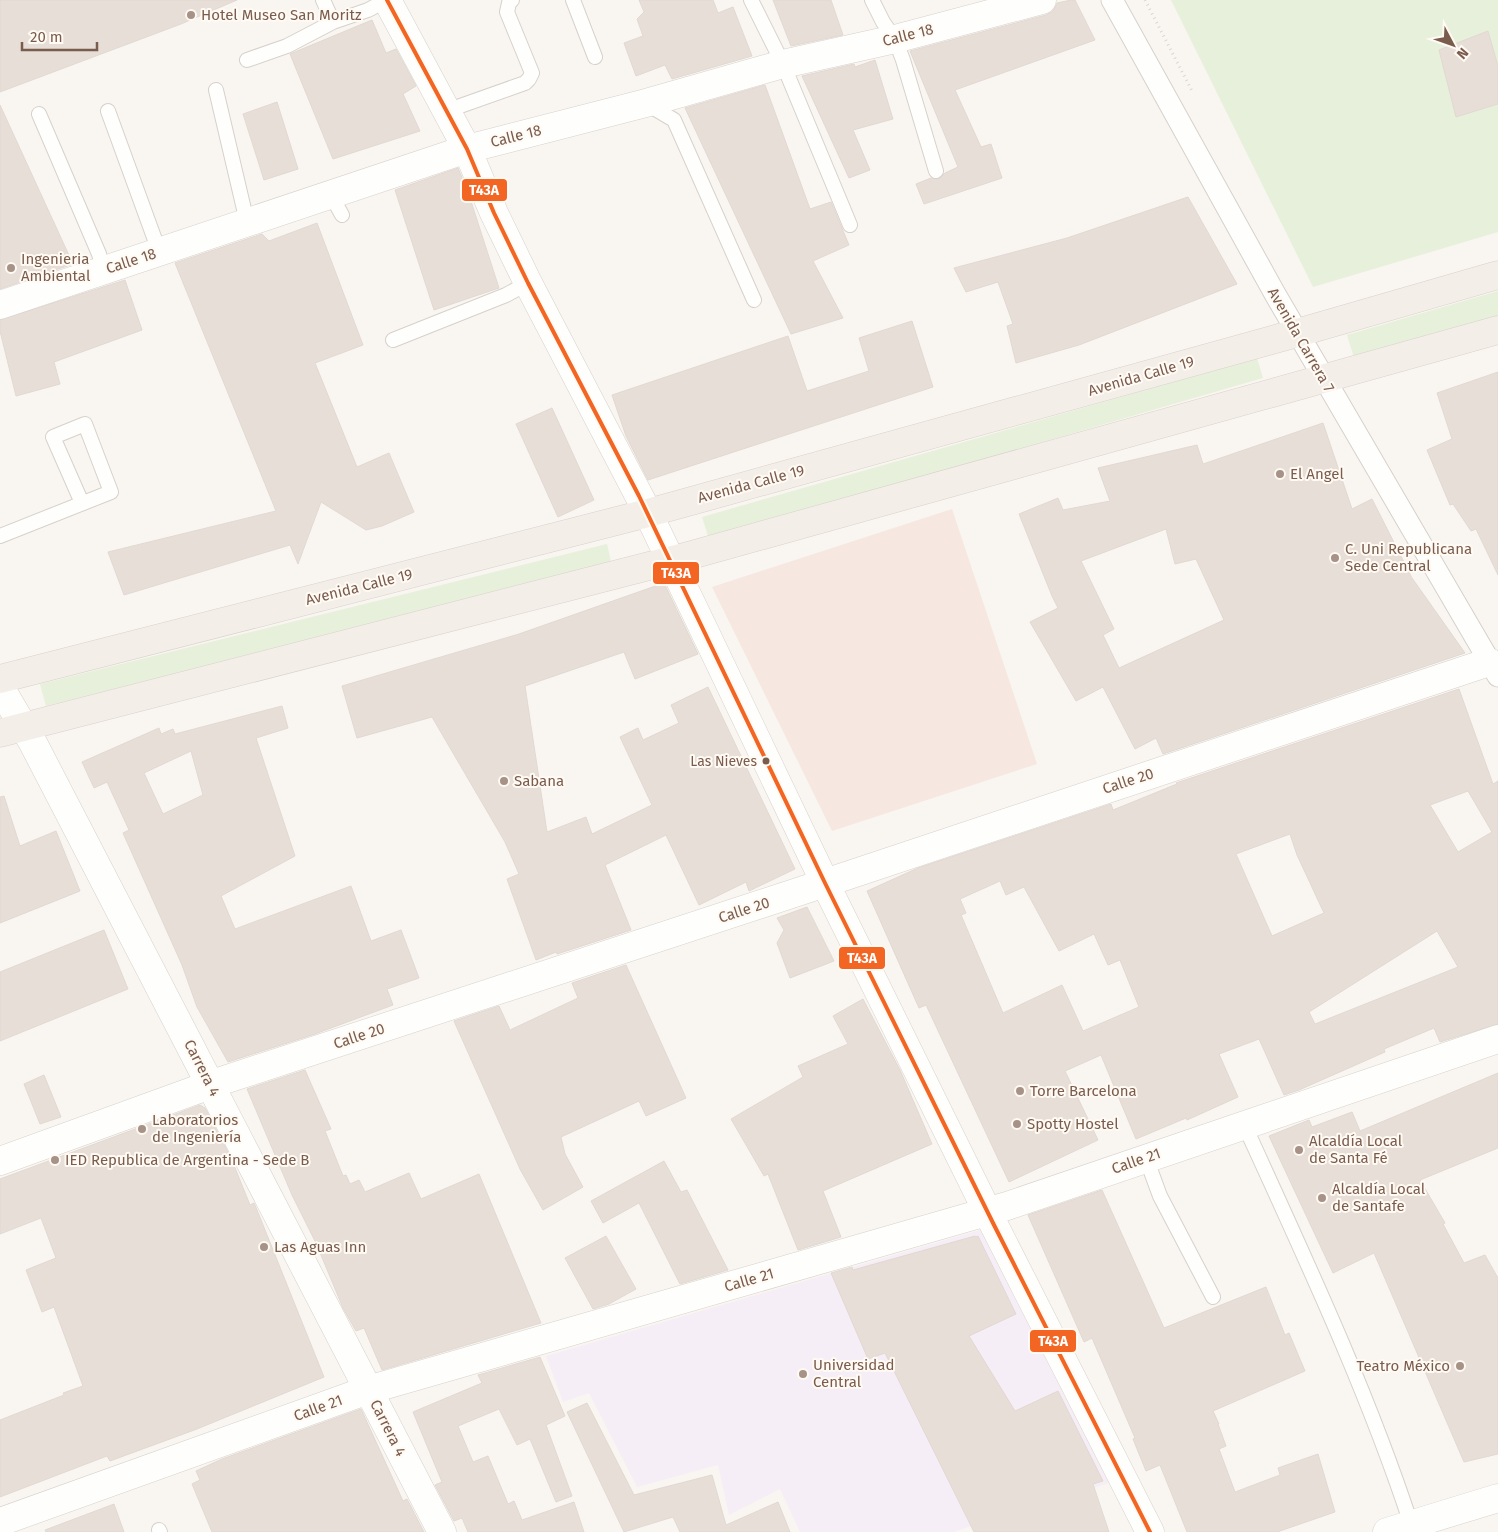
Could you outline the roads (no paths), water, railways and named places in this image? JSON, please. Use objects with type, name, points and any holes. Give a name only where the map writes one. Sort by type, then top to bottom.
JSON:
[{"type":"main road","name":"Avenida Calle 19","points":[[0,679],[648,513],[1297,333],[1498,275]]},
{"type":"main road","points":[[12,730],[671,561],[1498,330]]},
{"type":"street","points":[[387,0],[466,149],[528,283],[648,513],[825,883],[1150,1532]]},
{"type":"street","name":"Calle 18","points":[[0,306],[247,222],[337,205],[466,149],[646,103],[783,64],[895,39],[1042,0]]},
{"type":"street","name":"Avenida Carrera 7","points":[[1112,0],[1297,333],[1493,669]]},
{"type":"street","name":"Calle 20","points":[[0,1161],[210,1084],[825,883],[1493,669]]},
{"type":"street","name":"Carrera 4","points":[[0,687],[12,730],[210,1084],[442,1532]]},
{"type":"street","name":"Calle 21","points":[[0,1522],[368,1390],[988,1211],[1498,1039]]},
{"type":"street","points":[[1399,1528],[1498,1498]]},
{"type":"lane","points":[[322,0],[333,22]]},
{"type":"lane","points":[[247,60],[287,46],[333,22],[368,10],[387,0]]},
{"type":"lane","points":[[446,111],[525,83],[529,79],[532,72],[507,12],[509,3],[512,0]]},
{"type":"lane","points":[[573,0],[595,56]]},
{"type":"lane","points":[[751,0],[783,64],[850,224]]},
{"type":"lane","points":[[872,0],[883,22],[895,39],[904,60],[936,171]]},
{"type":"lane","points":[[216,90],[247,222]]},
{"type":"lane","points":[[646,103],[674,120],[754,300]]},
{"type":"lane","points":[[108,111],[159,251]]},
{"type":"lane","points":[[39,114],[103,270]]},
{"type":"lane","points":[[393,340],[506,295],[528,283]]},
{"type":"lane","points":[[0,536],[112,492],[85,424],[52,437],[82,503]]},
{"type":"lane","points":[[1244,1124],[1340,1336],[1392,1468],[1399,1528]]},
{"type":"lane","points":[[1146,1158],[1160,1196],[1213,1297]]},
{"type":"place","name":"Hotel Museo San Moritz","points":[[191,15]]},
{"type":"place","name":"Ingenieria Ambiental","points":[[11,268]]},
{"type":"place","name":"El Angel","points":[[1280,474]]},
{"type":"place","name":"C. Uni Republicana Sede Central","points":[[1335,558]]},
{"type":"place","name":"Las Nieves","points":[[766,761]]},
{"type":"place","name":"Sabana","points":[[504,781]]},
{"type":"place","name":"Torre Barcelona","points":[[1020,1091]]},
{"type":"place","name":"Spotty Hostel","points":[[1017,1124]]},
{"type":"place","name":"Laboratorios de Ingeniería","points":[[142,1129]]},
{"type":"place","name":"Alcaldía Local de Santa Fé","points":[[1299,1150]]},
{"type":"place","name":"IED Republica de Argentina - Sede B","points":[[55,1160]]},
{"type":"place","name":"Alcaldía Local de Santafe","points":[[1322,1198]]},
{"type":"place","name":"Las Aguas Inn","points":[[264,1247]]},
{"type":"place","name":"Teatro México","points":[[1460,1366]]},
{"type":"place","name":"Universidad Central","points":[[803,1374]]}]
